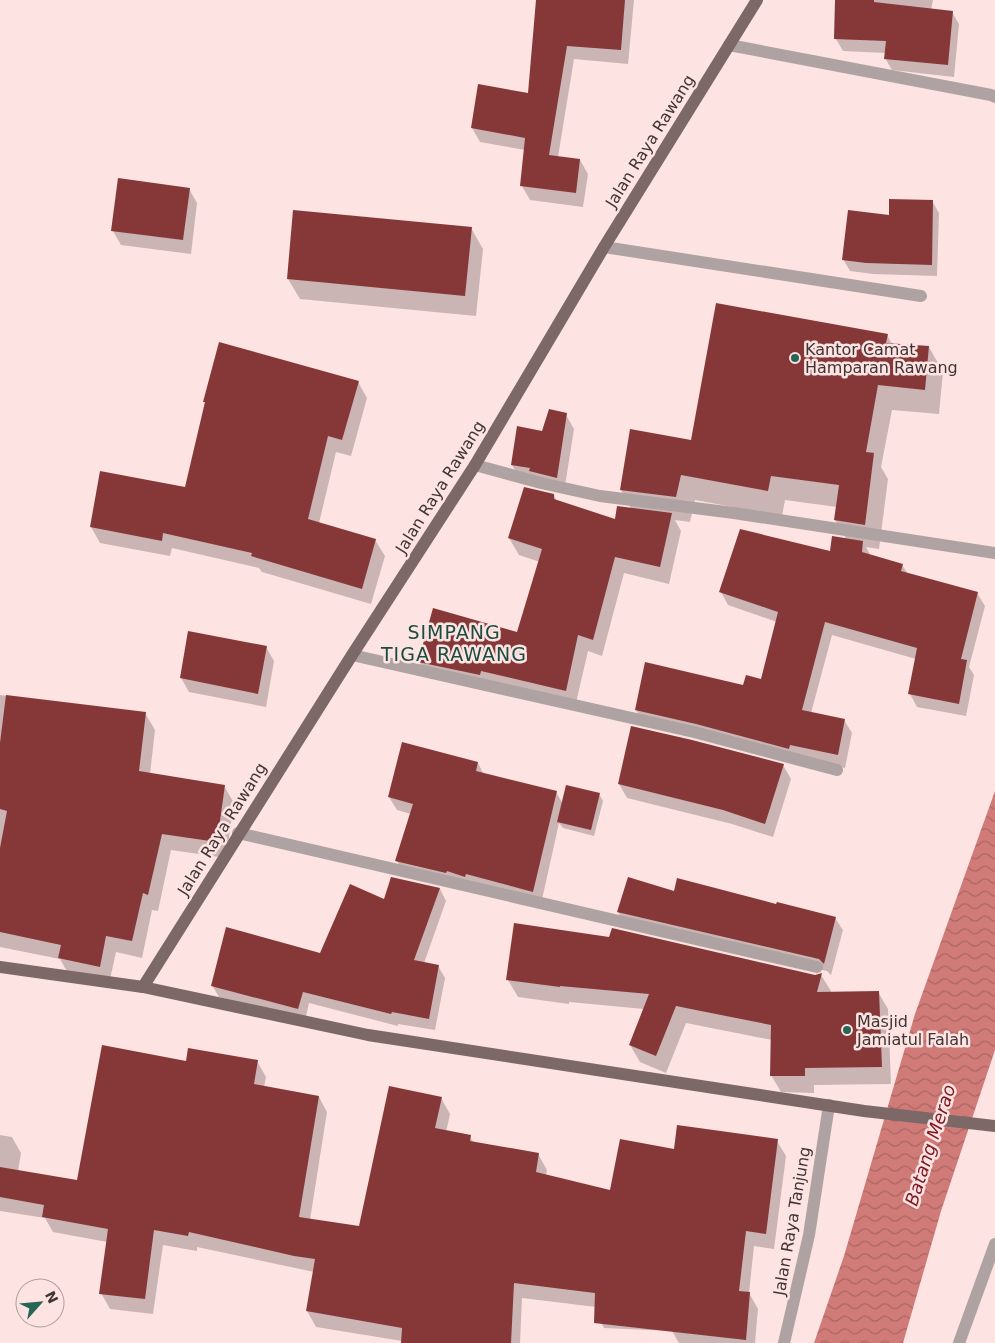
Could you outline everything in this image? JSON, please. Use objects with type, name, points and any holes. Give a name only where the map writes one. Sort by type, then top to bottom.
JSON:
[{"type":"main road","name":"Jalan Raya Rawang","points":[[143,987],[238,833],[475,465],[604,246],[757,0]]},
{"type":"main road","points":[[0,966],[143,987],[368,1035],[864,1111],[995,1126]]},
{"type":"street","points":[[729,45],[991,94],[995,97]]},
{"type":"street","points":[[604,246],[921,296]]},
{"type":"street","points":[[475,465],[541,484],[600,496],[734,513],[995,553]]},
{"type":"street","points":[[352,655],[694,732],[837,770]]},
{"type":"street","points":[[238,833],[817,967]]},
{"type":"street","name":"Jalan Raya Tanjung","points":[[784,1343],[809,1235],[829,1105]]},
{"type":"street","points":[[958,1343],[995,1244]]},
{"type":"water","name":"Batang Merao","points":[[995,791],[995,1050],[941,1211],[903,1343],[814,1343],[844,1256],[915,1014]]},
{"type":"building","points":[[536,0],[625,0],[621,50],[567,46],[549,155],[580,159],[576,193],[520,186],[525,138],[471,128],[478,84],[528,93]]},
{"type":"building","points":[[835,0],[874,0],[874,2],[953,11],[948,65],[884,59],[886,41],[834,39]]},
{"type":"building","points":[[118,178],[190,188],[183,240],[111,231]]},
{"type":"building","points":[[889,199],[933,200],[932,265],[866,263],[842,260],[848,210],[889,215]]},
{"type":"building","points":[[293,210],[472,227],[465,296],[287,279]]},
{"type":"building","points":[[716,303],[888,334],[886,343],[929,346],[925,390],[878,385],[866,452],[874,453],[865,525],[834,520],[839,485],[771,476],[768,491],[681,475],[676,497],[620,490],[630,429],[691,440]]},
{"type":"building","points":[[219,342],[359,381],[342,440],[328,436],[308,519],[376,539],[362,589],[251,556],[252,553],[163,533],[162,541],[90,527],[100,471],[185,487],[205,402],[203,402]]},
{"type":"building","points":[[549,409],[567,413],[557,478],[529,471],[530,468],[511,465],[517,426],[542,431]]},
{"type":"building","points":[[524,487],[554,494],[554,499],[615,519],[617,506],[672,513],[660,567],[615,557],[593,640],[578,635],[566,691],[481,671],[480,675],[418,662],[433,608],[517,632],[542,549],[508,538]]},
{"type":"building","points":[[740,529],[830,551],[832,536],[863,541],[862,552],[903,564],[901,571],[978,592],[961,659],[967,660],[959,704],[908,694],[917,648],[825,622],[802,710],[845,719],[838,755],[790,745],[789,749],[635,710],[645,662],[743,685],[746,675],[761,679],[778,612],[719,592]]},
{"type":"building","points":[[188,631],[267,646],[258,694],[180,678]]},
{"type":"building","points":[[6,695],[146,712],[139,771],[225,785],[217,842],[162,834],[148,895],[143,893],[132,941],[106,936],[100,967],[58,958],[61,945],[0,932],[0,848],[7,811],[0,809],[0,743]]},
{"type":"building","points":[[631,726],[784,764],[765,824],[723,810],[618,784]]},
{"type":"building","points":[[402,742],[478,762],[476,771],[557,791],[533,892],[466,874],[465,877],[447,871],[446,873],[395,861],[413,804],[388,797]]},
{"type":"building","points":[[566,785],[600,793],[591,830],[557,822]]},
{"type":"building","points":[[391,877],[440,888],[414,960],[439,965],[429,1019],[392,1012],[391,1014],[303,992],[298,1009],[211,986],[226,927],[320,953],[350,884],[384,899]]},
{"type":"building","points":[[628,877],[674,891],[677,878],[776,904],[777,902],[836,917],[824,964],[819,959],[617,912]]},
{"type":"building","points":[[514,923],[609,937],[612,928],[815,975],[822,973],[817,992],[879,991],[882,1067],[805,1068],[805,1076],[770,1076],[771,1025],[676,1006],[656,1056],[629,1045],[649,994],[560,987],[506,980]]},
{"type":"building","points":[[102,1045],[186,1061],[188,1048],[258,1060],[254,1084],[319,1096],[299,1217],[359,1226],[389,1086],[442,1097],[435,1128],[471,1135],[470,1141],[539,1153],[536,1172],[610,1190],[620,1139],[674,1149],[677,1125],[778,1139],[766,1234],[746,1231],[739,1291],[750,1292],[746,1340],[594,1323],[595,1293],[514,1283],[511,1343],[401,1343],[402,1328],[306,1311],[315,1259],[189,1232],[188,1236],[154,1230],[145,1299],[99,1294],[108,1229],[42,1217],[44,1205],[0,1197],[0,1167],[77,1180]]},
{"type":"place","name":"Kantor Camat Hamparan Rawang","points":[[795,358]]},
{"type":"place","name":"Masjid Jamiatul Falah","points":[[847,1030]]},
{"type":"district","name":"SIMPANG TIGA RAWANG","points":[[454,643]]}]
